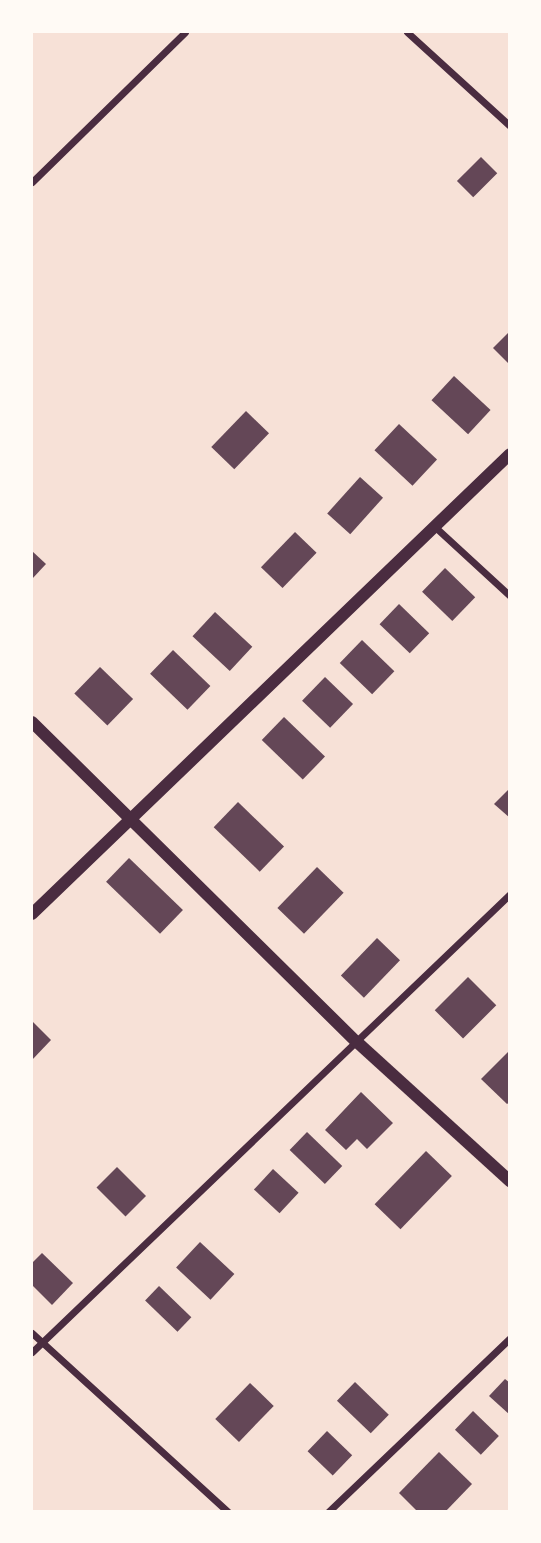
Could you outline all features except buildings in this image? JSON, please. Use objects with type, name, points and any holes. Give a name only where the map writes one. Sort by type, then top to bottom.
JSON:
[{"type":"street","points":[[32,182],[185,32]]},
{"type":"street","points":[[407,32],[509,126]]},
{"type":"street","points":[[32,914],[509,454]]},
{"type":"street","points":[[434,526],[509,596]]},
{"type":"street","points":[[32,722],[357,1042],[509,1181]]},
{"type":"street","points":[[32,1352],[509,894]]},
{"type":"street","points":[[32,1333],[228,1511]]},
{"type":"street","points":[[328,1511],[509,1338]]}]
